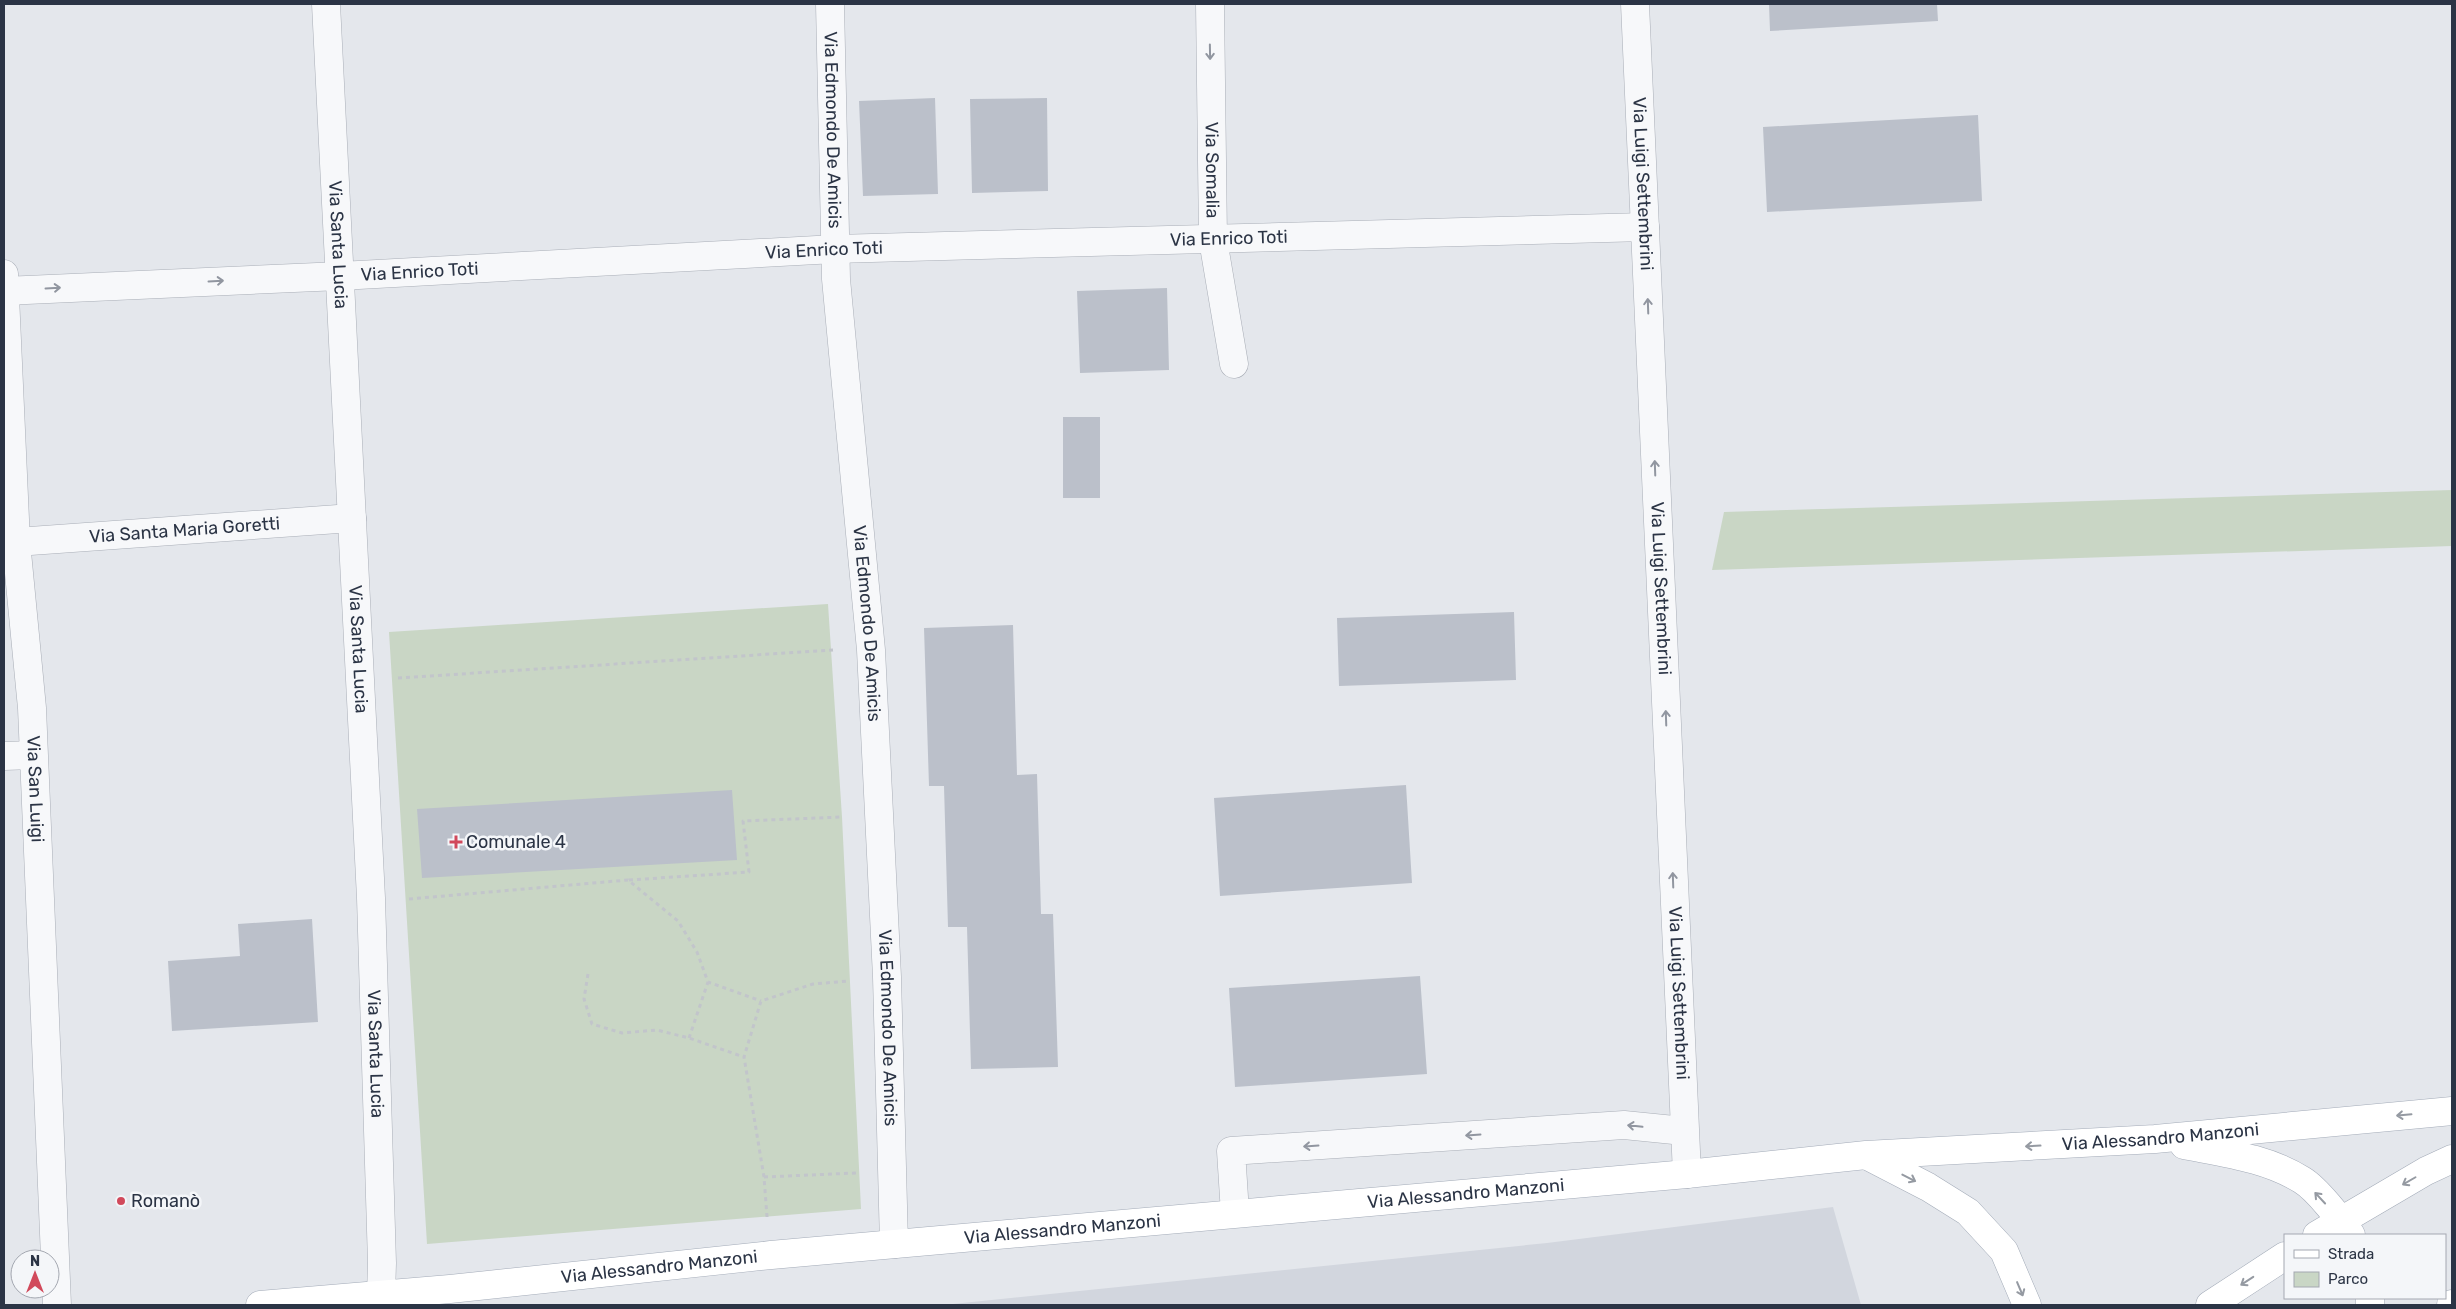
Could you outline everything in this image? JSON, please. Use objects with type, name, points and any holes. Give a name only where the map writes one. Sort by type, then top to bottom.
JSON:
[{"type":"main road","name":"Via Alessandro Manzoni","points":[[260,1305],[379,1300],[770,1255],[1687,1174],[1866,1155],[2155,1139],[2452,1111]]},
{"type":"main road","points":[[2155,1139],[2256,1159],[2304,1180],[2346,1228]]},
{"type":"main road","points":[[1866,1155],[1928,1187],[1968,1212],[2004,1251],[2027,1305]]},
{"type":"main road","points":[[2321,1234],[2346,1228],[2426,1171],[2452,1159]]},
{"type":"main road","points":[[2210,1305],[2284,1257]]},
{"type":"street","name":"Via Santa Lucia","points":[[326,4],[371,898],[382,1263],[379,1300]]},
{"type":"street","name":"Via Edmondo De Amicis","points":[[830,4],[834,249],[871,650],[887,977],[894,1244]]},
{"type":"street","name":"Via Somalia","points":[[1210,4],[1213,240],[1234,364]]},
{"type":"street","name":"Via Luigi Settembrini","points":[[1635,4],[1687,1174]]},
{"type":"street","name":"Via Enrico Toti","points":[[4,285],[340,276],[834,249],[1645,227]]},
{"type":"street","name":"Via San Luigi","points":[[4,285],[16,542],[32,708],[57,1305]]},
{"type":"street","name":"Via Santa Maria Goretti","points":[[16,542],[352,518]]},
{"type":"street","points":[[4,756],[33,755]]},
{"type":"street","points":[[1235,1213],[1231,1152],[1624,1125],[1684,1131]]},
{"type":"path","points":[[361,680],[831,650],[871,650]]},
{"type":"path","points":[[371,898],[404,899],[749,872],[743,821],[879,814]]},
{"type":"path","points":[[628,880],[678,921],[696,952],[708,982],[689,1038]]},
{"type":"path","points":[[588,974],[584,999],[592,1024],[622,1034],[657,1030],[689,1038],[744,1057]]},
{"type":"path","points":[[708,982],[761,1001],[813,984],[887,977]]},
{"type":"path","points":[[761,1001],[744,1057],[764,1178],[770,1255]]},
{"type":"path","points":[[764,1178],[892,1171]]},
{"type":"shaded area","points":[[1833,1207],[1861,1305],[943,1305],[1547,1243]]},
{"type":"green space","points":[[2452,490],[2452,546],[1712,570],[1724,512]]},
{"type":"green space","points":[[828,604],[842,817],[861,1209],[427,1244],[389,632]]},
{"type":"building","points":[[1769,4],[1937,4],[1938,21],[1770,31]]},
{"type":"building","points":[[935,98],[938,194],[863,196],[859,101]]},
{"type":"building","points":[[1047,98],[1048,191],[972,193],[970,99]]},
{"type":"building","points":[[1978,115],[1982,201],[1767,212],[1763,127]]},
{"type":"building","points":[[1167,288],[1169,370],[1080,373],[1077,291]]},
{"type":"building","points":[[1063,417],[1100,417],[1100,498],[1063,498]]},
{"type":"building","points":[[1514,612],[1516,680],[1339,686],[1337,618]]},
{"type":"building","points":[[1013,625],[1017,775],[1037,774],[1041,914],[1053,914],[1058,1067],[971,1069],[967,927],[948,927],[944,786],[929,786],[924,628]]},
{"type":"building","points":[[1406,785],[1412,883],[1220,896],[1214,798]]},
{"type":"building","points":[[732,790],[737,860],[422,878],[417,809]]},
{"type":"building","points":[[312,919],[318,1022],[172,1031],[168,961],[240,956],[238,924]]},
{"type":"building","points":[[1420,976],[1427,1074],[1235,1087],[1229,988]]},
{"type":"place","name":"Comunale 4","points":[[456,842]]},
{"type":"place","name":"Romanò","points":[[121,1201]]}]
